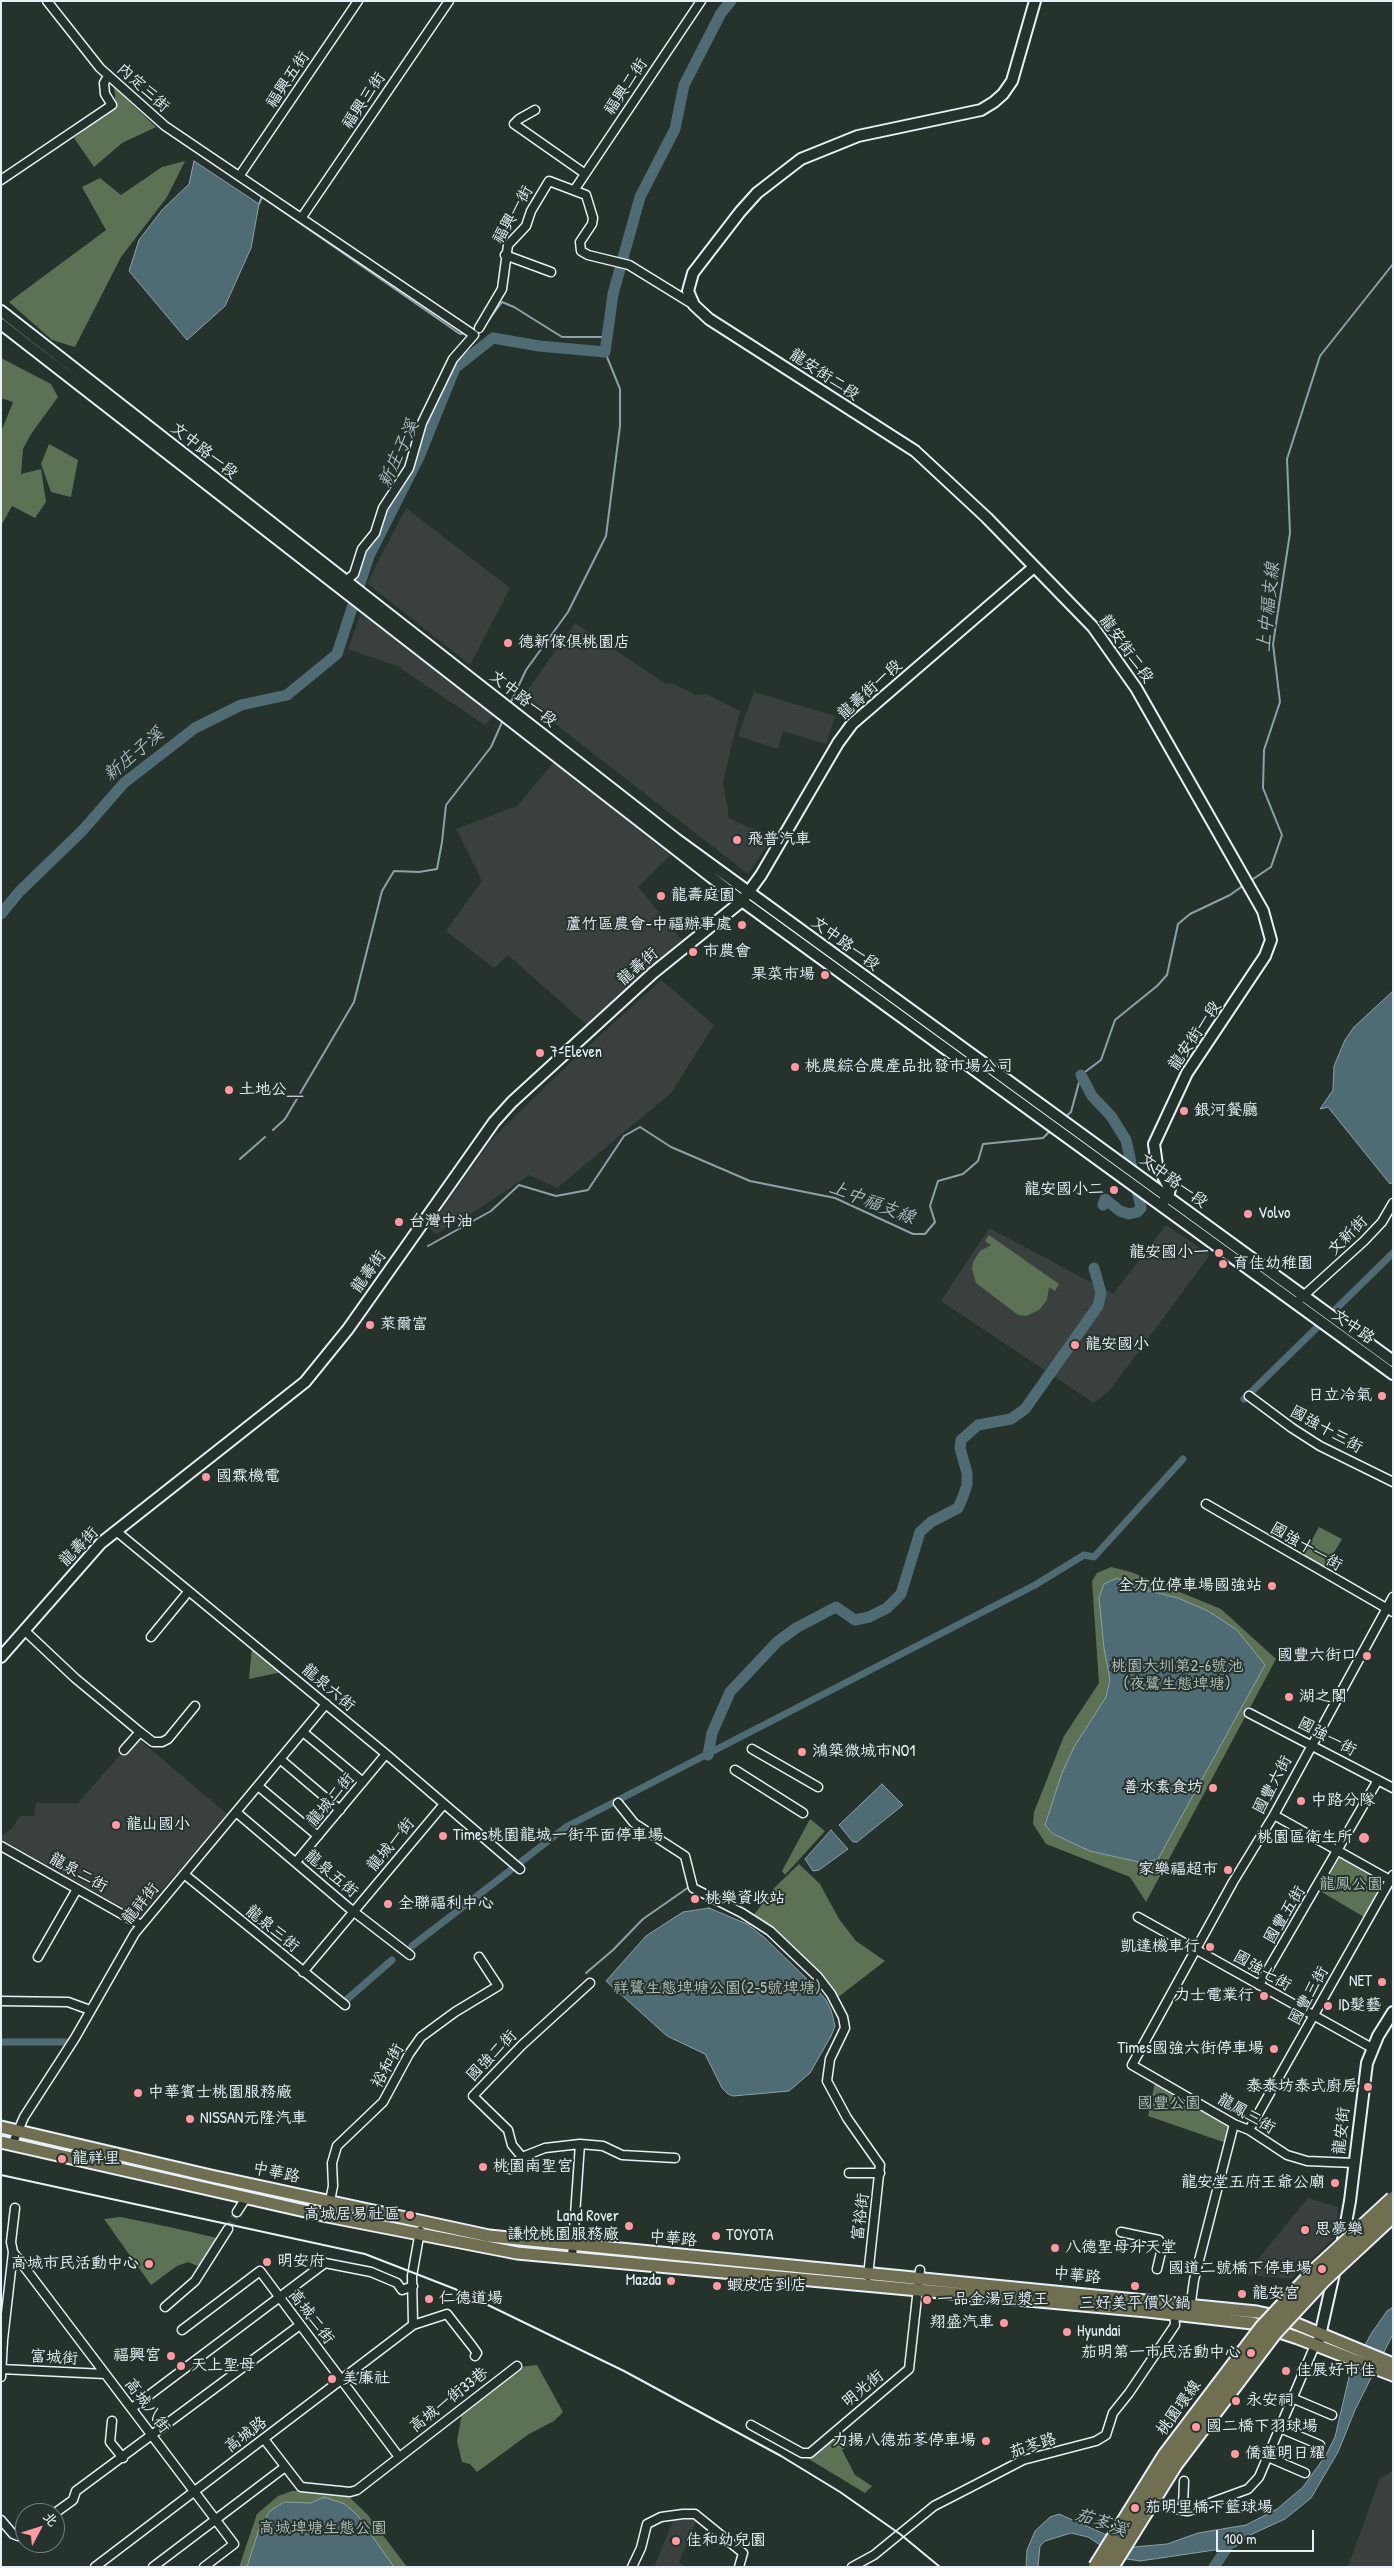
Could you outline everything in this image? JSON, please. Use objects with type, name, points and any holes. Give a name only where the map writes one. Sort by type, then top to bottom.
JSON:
[{"type":"highway","name":"桃園環線","points":[[1096,2567],[1165,2456],[1262,2328],[1316,2270],[1393,2200]]},
{"type":"highway","name":"桃園環線","points":[[1110,2567],[1175,2464],[1274,2333],[1324,2279],[1393,2215]]},
{"type":"main road","name":"中華路","points":[[1,2127],[489,2236],[868,2272],[919,2274],[1191,2304],[1280,2316],[1321,2333],[1344,2349]]},
{"type":"main road","name":"中華路","points":[[7,2143],[326,2216],[420,2236],[517,2253],[1174,2314],[1252,2323],[1316,2345],[1344,2349]]},
{"type":"main road","points":[[1344,2349],[1390,2368]]},
{"type":"street","name":"內定三街","points":[[48,1],[108,76],[165,126],[240,175]]},
{"type":"street","name":"福興五街","points":[[240,175],[358,1]]},
{"type":"street","name":"福興三街","points":[[302,217],[449,1]]},
{"type":"street","name":"福興二街","points":[[575,189],[701,1]]},
{"type":"street","points":[[694,305],[688,291],[693,273],[702,259],[757,193],[801,158],[858,136],[981,110],[1003,94],[1012,81],[1035,1]]},
{"type":"street","points":[[1,180],[112,105],[105,94],[104,83],[108,76]]},
{"type":"street","points":[[535,110],[519,118],[514,124],[584,173]]},
{"type":"street","points":[[240,175],[472,333],[453,359],[422,423],[409,468],[383,508],[375,533],[362,549],[349,586]]},
{"type":"street","name":"福興一街","points":[[479,328],[502,289],[508,245],[526,226],[531,211],[549,181],[575,189]]},
{"type":"street","points":[[575,189],[586,195],[593,218],[592,224],[580,242],[581,251],[588,255],[629,265],[694,305]]},
{"type":"street","points":[[506,255],[550,272]]},
{"type":"street","name":"龍安街二段","points":[[694,305],[709,319],[915,451],[937,469],[1093,627],[1116,657],[1177,758],[1250,887]]},
{"type":"street","points":[[1,312],[43,350]]},
{"type":"street","points":[[1,324],[43,350]]},
{"type":"street","name":"文中路一段","points":[[43,350],[276,533],[349,586],[609,791],[742,901],[1073,1143],[1304,1295]]},
{"type":"street","name":"文中路一段","points":[[276,533],[316,571],[349,586]]},
{"type":"street","name":"龍壽街一段","points":[[748,893],[761,875],[838,743],[852,724],[1034,567]]},
{"type":"street","name":"文中路一段","points":[[609,791],[1154,1186],[1162,1201],[1295,1304]]},
{"type":"street","name":"龍安街一段","points":[[1162,1201],[1170,1189],[1154,1155],[1154,1144],[1160,1127],[1187,1073],[1258,970],[1271,940],[1263,911],[1250,887]]},
{"type":"street","name":"龍壽街","points":[[1,1656],[88,1558],[116,1531],[305,1382],[326,1359],[479,1142],[512,1102],[653,973],[742,901],[748,893]]},
{"type":"street","points":[[909,1024],[916,1014]]},
{"type":"street","name":"文新街","points":[[1295,1304],[1364,1241],[1382,1222],[1393,1203]]},
{"type":"street","name":"文中路","points":[[1304,1295],[1393,1361]]},
{"type":"street","name":"文中路","points":[[1295,1304],[1392,1372]]},
{"type":"street","name":"國強十三街","points":[[1249,1396],[1320,1446],[1393,1482]]},
{"type":"street","name":"國強十一街","points":[[1206,1504],[1389,1610]]},
{"type":"street","name":"龍泉六街","points":[[116,1531],[386,1754],[520,1869]]},
{"type":"street","points":[[151,1637],[188,1592]]},
{"type":"street","name":"國豐六街","points":[[1132,2064],[1274,1815],[1311,1744],[1389,1610],[1393,1596]]},
{"type":"street","points":[[24,1630],[75,1678],[140,1732],[157,1743],[168,1739],[195,1706]]},
{"type":"street","name":"龍祥街","points":[[7,2143],[17,2132],[142,1924],[326,1704]]},
{"type":"street","name":"國強一街","points":[[1248,1713],[1393,1788]]},
{"type":"street","points":[[124,1750],[140,1732]]},
{"type":"street","points":[[303,1732],[363,1782]]},
{"type":"street","points":[[752,1749],[818,1787]]},
{"type":"street","name":"龍城二街","points":[[296,1862],[386,1754]]},
{"type":"street","points":[[280,1759],[340,1810]]},
{"type":"street","points":[[735,1770],[803,1813]]},
{"type":"street","name":"國豐五街","points":[[1259,1985],[1339,1851],[1378,1780]]},
{"type":"street","points":[[258,1786],[318,1836]]},
{"type":"street","name":"富裕街","points":[[618,1803],[634,1823],[685,1856],[693,1888],[742,1913],[770,1931],[818,1977],[831,1994],[843,2017],[845,2028],[830,2059],[827,2081],[847,2118],[880,2165],[866,2285]]},
{"type":"street","name":"龍城一街","points":[[303,1972],[444,1804]]},
{"type":"street","name":"龍泉五街","points":[[236,1812],[354,1912],[410,1955]]},
{"type":"street","points":[[1274,1815],[1339,1851],[1392,1877]]},
{"type":"street","name":"龍泉二街","points":[[1,1846],[142,1924]]},
{"type":"street","name":"龍泉三街","points":[[184,1874],[345,2004]]},
{"type":"street","name":"國豐三街","points":[[1249,2130],[1392,1877]]},
{"type":"street","points":[[38,1957],[78,1889]]},
{"type":"street","name":"國強七街","points":[[1138,1917],[1372,2048]]},
{"type":"street","name":"裕和街","points":[[326,2216],[333,2186],[332,2163],[337,2146],[383,2102],[409,2054],[421,2037],[455,2012],[498,1986],[479,1957]]},
{"type":"street","name":"國強二街","points":[[522,2156],[512,2145],[508,2130],[473,2096],[522,2045],[590,1983]]},
{"type":"street","points":[[1,2001],[68,2002],[90,2010]]},
{"type":"street","name":"龍安街","points":[[1316,2345],[1321,2333],[1345,2235],[1361,2097],[1367,2063],[1372,2048],[1393,2012]]},
{"type":"street","name":"龍鳳三街","points":[[1132,2064],[1234,2124],[1249,2130],[1288,2155],[1307,2162],[1354,2163]]},
{"type":"street","points":[[1189,2316],[1194,2280],[1234,2124]]},
{"type":"street","points":[[572,2258],[580,2144]]},
{"type":"street","points":[[510,2169],[522,2156],[545,2148],[580,2144],[603,2146],[622,2154],[675,2158]]},
{"type":"street","points":[[849,2173],[880,2173]]},
{"type":"street","points":[[237,2212],[246,2198]]},
{"type":"street","points":[[1,2377],[13,2252],[11,2242],[15,2208]]},
{"type":"street","points":[[413,2325],[412,2286],[422,2222]]},
{"type":"street","points":[[165,2307],[195,2281],[228,2229]]},
{"type":"street","points":[[1121,2232],[1159,2240],[1162,2248],[1157,2269]]},
{"type":"street","name":"高城八街","points":[[13,2252],[234,2544],[204,2567]]},
{"type":"street","points":[[132,2408],[280,2299],[325,2263],[371,2272],[397,2283],[402,2290],[412,2286]]},
{"type":"street","name":"高城二街","points":[[182,2330],[260,2271],[399,2457]]},
{"type":"street","name":"明光街","points":[[751,2425],[802,2453],[810,2453],[909,2370],[919,2274]]},
{"type":"street","points":[[1174,2302],[1174,2314]]},
{"type":"street","name":"高城路","points":[[95,2567],[413,2325],[447,2314],[456,2323],[472,2346],[476,2353],[475,2356]]},
{"type":"street","name":"茄苳路","points":[[852,2567],[874,2555],[934,2506],[1023,2460],[1096,2441],[1106,2436],[1113,2413],[1129,2393],[1175,2325],[1174,2314]]},
{"type":"street","points":[[65,2506],[73,2500],[76,2491],[152,2437],[300,2325]]},
{"type":"street","points":[[1159,2506],[1188,2511],[1248,2489],[1259,2477],[1316,2345]]},
{"type":"street","name":"高城一街33巷","points":[[285,2467],[300,2487],[350,2492],[357,2490],[517,2366]]},
{"type":"street","name":"富城街","points":[[1,2369],[105,2374]]},
{"type":"street","points":[[1292,2398],[1332,2415]]},
{"type":"street","points":[[112,2421],[110,2442],[122,2458]]},
{"type":"street","points":[[1280,2428],[1320,2445]]},
{"type":"street","points":[[153,2567],[285,2467],[264,2439]]},
{"type":"street","points":[[1268,2457],[1305,2473]]},
{"type":"street","points":[[1184,2481],[1183,2507],[1188,2511]]},
{"type":"street","points":[[632,2567],[641,2548],[647,2524],[662,2517],[683,2514],[695,2514],[743,2553],[739,2567]]},
{"type":"street","points":[[1,2520],[15,2535]]},
{"type":"shaded area","points":[[406,508],[510,588],[470,665],[367,583]]},
{"type":"shaded area","points":[[361,613],[494,716],[485,725],[397,666],[348,649]]},
{"type":"shaded area","points":[[575,623],[666,684],[674,684],[695,695],[706,694],[740,711],[723,782],[729,818],[772,838],[748,874],[522,698]]},
{"type":"shaded area","points":[[754,692],[835,716],[826,744],[783,731],[778,749],[738,736]]},
{"type":"shaded area","points":[[554,762],[671,855],[638,887],[682,940],[587,1025],[508,955],[494,968],[446,931],[482,881],[456,829],[517,806]]},
{"type":"shaded area","points":[[661,980],[714,1025],[671,1093],[557,1188],[529,1175],[485,1205],[436,1234],[429,1228],[491,1140],[559,1073]]},
{"type":"shaded area","name":"龍安國小","points":[[1166,1225],[1210,1255],[1110,1390],[1094,1403],[941,1301],[989,1228],[1113,1294]]},
{"type":"shaded area","name":"龍山國小","points":[[136,1737],[227,1814],[139,1917],[1,1839],[1,1836],[12,1828],[20,1816],[34,1816],[36,1803],[78,1803]]},
{"type":"shaded area","name":"思夢樂","points":[[1308,2198],[1338,2207],[1336,2236],[1291,2279],[1245,2275]]},
{"type":"shaded area","points":[[1393,2471],[1393,2567],[1348,2567],[1380,2478]]},
{"type":"shaded area","name":"佳和幼兒園","points":[[694,2516],[697,2519],[679,2562],[685,2567],[654,2567],[674,2518]]},
{"type":"green space","points":[[114,87],[156,127],[122,143],[94,167],[74,138],[116,105]]},
{"type":"green space","points":[[185,161],[167,197],[121,257],[75,347],[52,340],[9,302],[106,230],[82,187],[100,178],[121,195],[162,167]]},
{"type":"green space","points":[[1,358],[51,384],[58,397],[31,434],[23,449],[21,474],[41,469],[46,502],[35,518],[12,506],[1,526],[1,432],[13,402],[1,398]]},
{"type":"green space","points":[[49,444],[78,460],[71,497],[51,492],[41,464]]},
{"type":"green space","points":[[989,1235],[1059,1284],[1055,1291],[1049,1287],[1047,1300],[1039,1310],[1026,1316],[1018,1315],[976,1283],[972,1269],[973,1262],[980,1251],[991,1245],[985,1241]]},
{"type":"green space","points":[[1319,1527],[1342,1539],[1324,1569],[1302,1557]]},
{"type":"green space","name":"桃園大圳第2-6號池 (夜鷺生態埤塘)","points":[[1111,1567],[1131,1572],[1221,1609],[1276,1659],[1146,1902],[1130,1877],[1046,1844],[1033,1824],[1034,1812],[1064,1736],[1099,1683],[1092,1581],[1097,1573]]},
{"type":"green space","points":[[252,1647],[282,1672],[249,1679]]},
{"type":"green space","points":[[810,1819],[825,1831],[785,1875],[782,1871]]},
{"type":"green space","name":"龍鳳公園","points":[[1341,1855],[1385,1880],[1364,1917],[1320,1891]]},
{"type":"green space","points":[[799,1864],[820,1884],[839,1919],[856,1941],[885,1961],[837,1998],[815,1969],[787,1941],[753,1916],[774,1888]]},
{"type":"green space","name":"國豐公園","points":[[1156,2077],[1234,2124],[1229,2144],[1148,2116]]},
{"type":"green space","points":[[121,2217],[217,2238],[200,2267],[188,2262],[177,2266],[151,2285],[104,2219]]},
{"type":"green space","points":[[537,2365],[563,2412],[554,2421],[529,2434],[477,2472],[470,2464],[462,2462],[457,2441],[462,2413],[520,2367]]},
{"type":"green space","points":[[838,2432],[850,2444],[842,2450],[855,2475],[872,2486],[865,2493],[807,2458]]},
{"type":"green space","name":"高城埤塘生態公園","points":[[292,2491],[329,2491],[348,2496],[367,2514],[407,2567],[239,2567],[257,2514],[278,2496]]},
{"type":"water","points":[[194,161],[259,204],[251,248],[225,306],[187,340],[129,271],[139,240],[162,210],[189,184]]},
{"type":"water","points":[[1393,991],[1393,1182],[1390,1184],[1328,1107],[1320,1109],[1333,1090],[1334,1066],[1345,1040],[1354,1027]]},
{"type":"water","name":"桃園大圳第2-6號池 (夜鷺生態埤塘)","points":[[1117,1578],[1137,1588],[1178,1598],[1208,1611],[1237,1630],[1265,1665],[1158,1859],[1143,1863],[1090,1851],[1053,1834],[1045,1825],[1062,1773],[1074,1747],[1106,1697],[1110,1680],[1104,1648],[1099,1598],[1104,1584]]},
{"type":"water","points":[[882,1784],[903,1805],[857,1842],[853,1842],[839,1825]]},
{"type":"water","points":[[831,1830],[848,1849],[819,1870],[813,1871],[805,1859]]},
{"type":"water","name":"祥鷺生態埤塘公園(2-5號埤塘)","points":[[709,1908],[747,1924],[765,1938],[814,1986],[826,2000],[831,2010],[835,2026],[831,2036],[810,2073],[789,2091],[733,2096],[728,2094],[722,2088],[705,2054],[667,2036],[606,1981],[646,1936],[683,1912]]},
{"type":"water","points":[[1393,2307],[1393,2334],[1355,2410],[1338,2452],[1311,2498],[1285,2519],[1248,2536],[1235,2547],[1140,2561],[1120,2558],[1088,2537],[1071,2533],[1045,2541],[1040,2546],[1038,2567],[1026,2567],[1027,2550],[1035,2531],[1050,2517],[1059,2514],[1134,2547],[1167,2544],[1198,2533],[1246,2525],[1277,2509],[1303,2487],[1326,2455],[1335,2437],[1350,2373],[1371,2334],[1387,2311]]},
{"type":"water","name":"高城埤塘生態公園","points":[[324,2497],[345,2504],[358,2516],[394,2567],[247,2567],[259,2529],[270,2511],[284,2502],[311,2503]]},
{"type":"waterway","name":"新庄子溪","points":[[1,914],[19,892],[82,831],[124,783],[195,728],[241,705],[287,695],[337,654],[369,556],[419,457],[455,368],[493,338],[539,346],[605,352],[613,294],[640,197],[675,129],[684,85],[721,13],[731,1]]},
{"type":"waterway","points":[[259,204],[262,197],[460,334],[465,333]]},
{"type":"waterway","name":"上中福支線","points":[[1250,881],[1271,867],[1282,835],[1263,788],[1264,750],[1280,702],[1273,644],[1290,533],[1287,459],[1320,356],[1393,264]]},
{"type":"waterway","points":[[482,329],[502,302],[514,307],[562,337],[608,337]]},
{"type":"waterway","points":[[510,704],[526,670],[568,612],[606,536],[620,426],[620,389],[605,352]]},
{"type":"waterway","points":[[273,1130],[285,1119],[354,1002],[382,891],[394,871],[419,872],[437,869],[446,805],[491,747],[503,720]]},
{"type":"waterway","name":"上中福支線","points":[[1064,1118],[1071,1112],[1081,1075],[1101,1060],[1115,1020],[1157,986],[1167,975],[1178,924],[1190,914],[1230,895],[1244,885]]},
{"type":"waterway","points":[[1081,1075],[1092,1096],[1111,1116],[1126,1140],[1141,1208],[1137,1212],[1129,1214],[1120,1211],[1105,1199],[1103,1205]]},
{"type":"waterway","name":"上中福支線","points":[[428,1246],[491,1211],[519,1185],[556,1196],[588,1190],[624,1136],[640,1127],[671,1147],[750,1181],[835,1198],[913,1234],[925,1234],[935,1222],[930,1206],[938,1181],[963,1174],[978,1161],[983,1144],[1043,1138],[1051,1130]]},
{"type":"waterway","points":[[240,1159],[265,1137]]},
{"type":"waterway","points":[[1244,1399],[1393,1253]]},
{"type":"waterway","points":[[708,1755],[712,1733],[730,1692],[777,1642],[796,1628],[836,1607],[855,1620],[869,1617],[887,1608],[901,1594],[920,1532],[931,1522],[958,1508],[962,1499],[967,1485],[967,1473],[960,1448],[961,1440],[978,1425],[1011,1419],[1025,1409],[1098,1306],[1101,1293],[1094,1268]]},
{"type":"waterway","points":[[522,1861],[566,1827],[1035,1585],[1084,1555],[1094,1557],[1183,1459]]},
{"type":"waterway","points":[[586,1973],[613,1950],[643,1919],[689,1887],[682,1859]]},
{"type":"waterway","points":[[412,1946],[512,1869]]},
{"type":"waterway","points":[[345,2001],[392,1960]]},
{"type":"waterway","points":[[1,2042],[66,2042]]},
{"type":"waterway","points":[[1214,2567],[1234,2537]]},
{"type":"tunnel","points":[[228,2229],[237,2212]]},
{"type":"railway","points":[[1,2175],[365,2254],[455,2289],[624,2371],[781,2456],[840,2492],[900,2534],[940,2567]]},
{"type":"place","name":"德新傢俱桃園店","points":[[508,643]]},
{"type":"place","name":"飛普汽車","points":[[737,840]]},
{"type":"place","name":"龍壽庭園","points":[[661,896]]},
{"type":"place","name":"蘆竹區農會-中福辦事處","points":[[742,925]]},
{"type":"place","name":"市農會","points":[[693,952]]},
{"type":"place","name":"果菜市場","points":[[825,975]]},
{"type":"place","name":"7-Eleven","points":[[540,1053]]},
{"type":"place","name":"桃農綜合農產品批發市場公司","points":[[795,1067]]},
{"type":"place","name":"土地公＿","points":[[229,1090]]},
{"type":"place","name":"銀河餐廳","points":[[1184,1111]]},
{"type":"place","name":"龍安國小二","points":[[1114,1190]]},
{"type":"place","name":"Volvo","points":[[1248,1214]]},
{"type":"place","name":"台灣中油","points":[[399,1222]]},
{"type":"place","name":"龍安國小一","points":[[1219,1253]]},
{"type":"place","name":"育佳幼稚園","points":[[1223,1264]]},
{"type":"place","name":"萊爾富","points":[[370,1325]]},
{"type":"place","name":"龍安國小","points":[[1075,1345]]},
{"type":"place","name":"日立冷氣","points":[[1382,1396]]},
{"type":"place","name":"國霖機電","points":[[206,1477]]},
{"type":"place","name":"全方位停車場國強站","points":[[1272,1586]]},
{"type":"place","name":"國豐六街口","points":[[1367,1656]]},
{"type":"place","name":"湖之閣","points":[[1289,1697]]},
{"type":"place","name":"鴻築微城市NO1","points":[[802,1752]]},
{"type":"place","name":"善水素食坊","points":[[1213,1788]]},
{"type":"place","name":"中路分隊","points":[[1301,1801]]},
{"type":"place","name":"龍山國小","points":[[116,1825]]},
{"type":"place","name":"Times桃園龍城一街平面停車場","points":[[443,1836]]},
{"type":"place","name":"桃園區衛生所","points":[[1364,1838]]},
{"type":"place","name":"家樂福超市","points":[[1228,1870]]},
{"type":"place","name":"桃樂資收站","points":[[695,1899]]},
{"type":"place","name":"全聯福利中心","points":[[388,1904]]},
{"type":"place","name":"凱達機車行","points":[[1210,1947]]},
{"type":"place","name":"NET","points":[[1382,1982]]},
{"type":"place","name":"力士電業行","points":[[1264,1996]]},
{"type":"place","name":"ID髮藝","points":[[1328,2006]]},
{"type":"place","name":"Times國強六街停車場","points":[[1274,2049]]},
{"type":"place","name":"泰泰坊泰式廚房","points":[[1368,2087]]},
{"type":"place","name":"中華賓士桃園服務廠","points":[[138,2093]]},
{"type":"place","name":"NISSAN元隆汽車","points":[[190,2119]]},
{"type":"place","name":"龍祥里","points":[[62,2159]]},
{"type":"place","name":"桃園南聖宮","points":[[483,2167]]},
{"type":"place","name":"龍安堂五府王爺公廟","points":[[1335,2183]]},
{"type":"place","name":"高城居易社區","points":[[410,2215]]},
{"type":"place","name":"Land Rover 謙悅桃園服務廠","points":[[629,2226]]},
{"type":"place","name":"思夢樂","points":[[1305,2230]]},
{"type":"place","name":"TOYOTA","points":[[716,2236]]},
{"type":"place","name":"八德聖母升天堂","points":[[1055,2248]]},
{"type":"place","name":"明安府","points":[[267,2262]]},
{"type":"place","name":"高城市民活動中心","points":[[149,2264]]},
{"type":"place","name":"國道二號橋下停車場","points":[[1322,2269]]},
{"type":"place","name":"Mazda","points":[[671,2281]]},
{"type":"place","name":"蝦皮店到店","points":[[717,2286]]},
{"type":"place","name":"三好美平價火鍋","points":[[1135,2286]]},
{"type":"place","name":"龍安宮","points":[[1242,2294]]},
{"type":"place","name":"仁德道場","points":[[429,2299]]},
{"type":"place","name":"一品金湯豆漿王","points":[[927,2300]]},
{"type":"place","name":"翔盛汽車","points":[[1004,2323]]},
{"type":"place","name":"Hyundai","points":[[1067,2332]]},
{"type":"place","name":"茄明第一市民活動中心","points":[[1251,2353]]},
{"type":"place","name":"福興宮","points":[[171,2356]]},
{"type":"place","name":"天上聖母","points":[[181,2366]]},
{"type":"place","name":"佳展好市佳","points":[[1286,2371]]},
{"type":"place","name":"美廉社","points":[[332,2379]]},
{"type":"place","name":"永安祠","points":[[1236,2401]]},
{"type":"place","name":"國二橋下羽球場","points":[[1196,2427]]},
{"type":"place","name":"力揚八德茄苳停車場","points":[[986,2441]]},
{"type":"place","name":"僑蓮明日耀","points":[[1235,2454]]},
{"type":"place","name":"茄明里橋下籃球場","points":[[1135,2508]]},
{"type":"place","name":"佳和幼兒園","points":[[676,2541]]},
{"type":"water label","name":"茄苳溪","points":[[1101,2523]]}]
